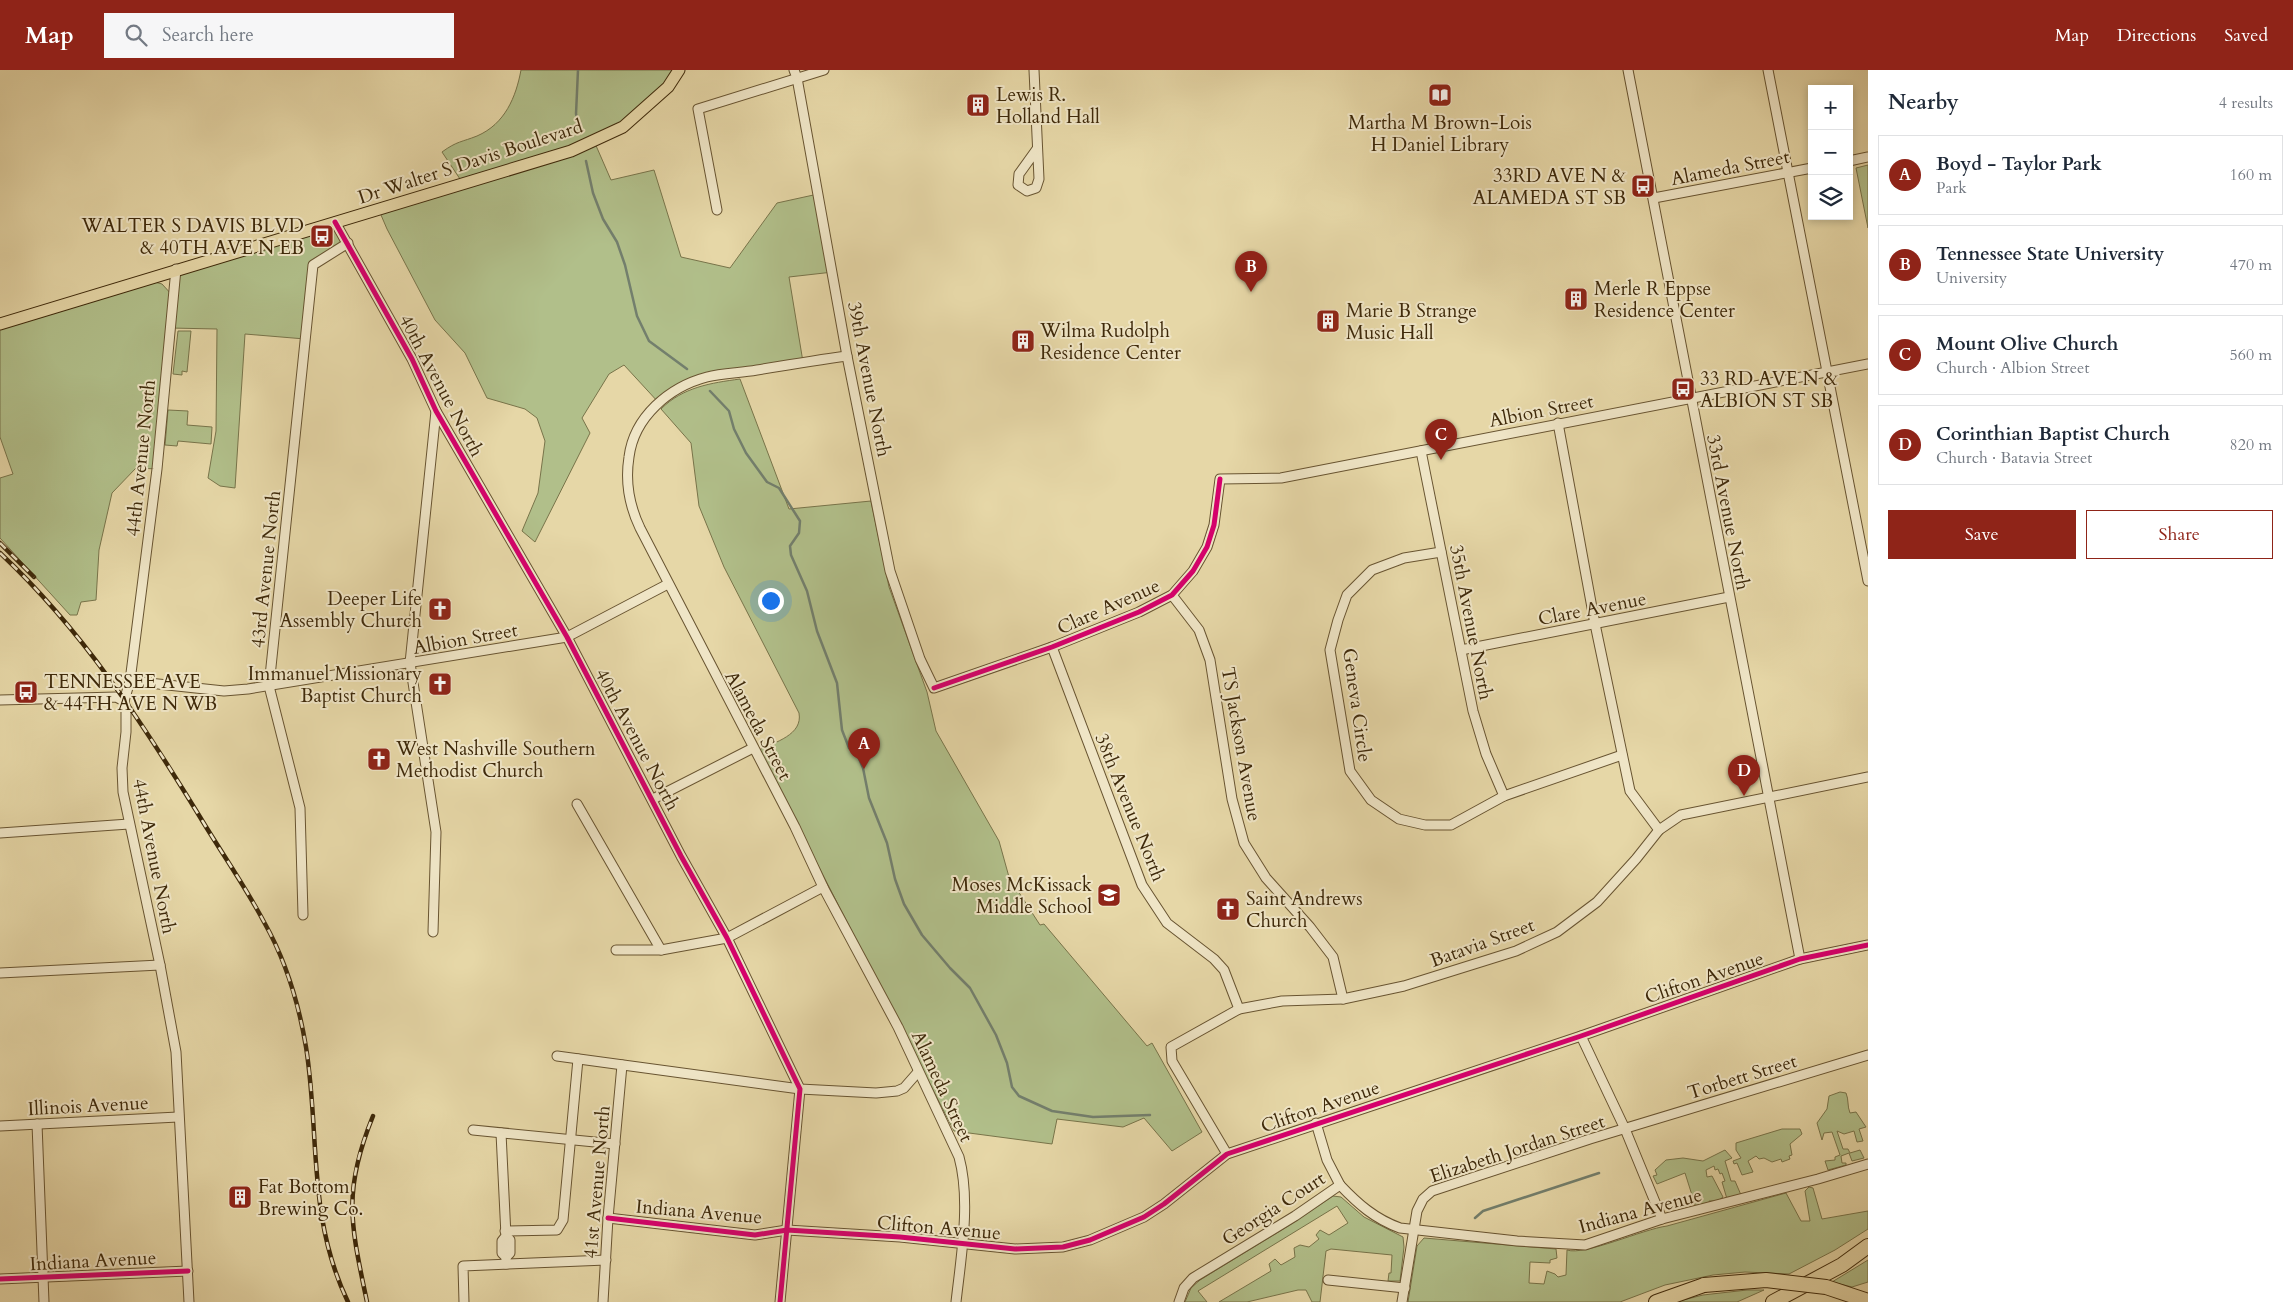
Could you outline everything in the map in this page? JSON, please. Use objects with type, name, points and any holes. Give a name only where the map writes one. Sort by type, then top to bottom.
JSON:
[{"type":"highway","points":[[1773,1302],[1842,1265],[1868,1246]]},
{"type":"highway","points":[[1656,1302],[1704,1285],[1766,1280],[1826,1287],[1868,1301]]},
{"type":"highway","points":[[1850,1302],[1868,1296]]},
{"type":"main road","name":"Dr Walter S Davis Boulevard","points":[[0,324],[176,269],[571,151],[624,127],[668,87],[679,70]]},
{"type":"street","points":[[717,210],[698,109],[766,88],[796,74],[824,70]]},
{"type":"street","points":[[1034,70],[1037,149]]},
{"type":"street","name":"33rd Avenue North","points":[[1628,70],[1800,959]]},
{"type":"street","points":[[1768,70],[1868,581]]},
{"type":"street","name":"39th Avenue North","points":[[796,74],[890,571],[920,659],[934,688]]},
{"type":"street","points":[[1853,160],[1868,157]]},
{"type":"street","name":"Alameda Street","points":[[1654,198],[1808,169]]},
{"type":"street","name":"40th Avenue North","points":[[335,222],[412,359],[436,412],[568,637],[727,938],[800,1089]]},
{"type":"street","name":"43rd Avenue North","points":[[303,915],[300,808],[269,686],[313,265],[348,243]]},
{"type":"street","name":"44th Avenue North","points":[[176,269],[157,469],[130,681],[124,700],[126,732],[122,768],[123,792],[129,824],[160,965],[176,1052],[189,1302]]},
{"type":"street","name":"Alameda Street","points":[[848,356],[708,377],[680,388],[666,397],[650,413],[636,433],[630,449],[627,486],[636,519],[668,584],[795,827],[823,887],[898,1027],[950,1136],[965,1178],[961,1244]]},
{"type":"street","name":"Albion Street","points":[[1220,479],[1281,478],[1868,364]]},
{"type":"street","points":[[432,932],[436,832],[410,663],[436,412]]},
{"type":"street","points":[[1558,423],[1595,624],[1630,791],[1659,830]]},
{"type":"street","name":"35th Avenue North","points":[[1422,451],[1473,711],[1486,754],[1504,796]]},
{"type":"street","name":"Clare Avenue","points":[[934,688],[1052,647],[1139,612],[1172,595],[1193,571],[1207,547],[1216,517],[1220,479]]},
{"type":"street","name":"Geneva Circle","points":[[1441,552],[1404,558],[1372,570],[1347,595],[1338,620],[1330,650],[1350,771],[1371,800],[1399,819],[1425,826],[1451,825],[1504,796],[1622,756]]},
{"type":"street","name":"Albion Street","points":[[130,681],[224,691],[269,686],[568,637],[668,584]]},
{"type":"street","name":"TS Jackson Avenue","points":[[1172,595],[1199,630],[1210,660],[1232,799],[1244,843],[1266,878],[1310,927],[1333,957],[1342,999]]},
{"type":"street","name":"Clare Avenue","points":[[1461,650],[1729,597]]},
{"type":"street","name":"38th Avenue North","points":[[1052,647],[1142,885],[1167,923],[1214,959],[1224,970],[1239,1009]]},
{"type":"street","points":[[0,700],[116,697],[124,700]]},
{"type":"street","points":[[653,799],[753,748]]},
{"type":"street","name":"Batavia Street","points":[[1227,1154],[1172,1061],[1171,1047],[1239,1009],[1282,1001],[1342,999],[1404,986],[1507,954],[1557,932],[1597,902],[1659,830],[1681,815],[1868,777]]},
{"type":"street","points":[[578,804],[661,950]]},
{"type":"street","points":[[0,833],[129,824]]},
{"type":"street","points":[[616,950],[661,950],[727,938],[823,887]]},
{"type":"street","name":"Clifton Avenue","points":[[787,1230],[900,1237],[1015,1249],[1063,1247],[1090,1240],[1118,1229],[1164,1204],[1227,1154],[1581,1036],[1800,959],[1868,944]]},
{"type":"street","points":[[0,973],[160,965]]},
{"type":"street","points":[[1581,1036],[1625,1129],[1662,1220]]},
{"type":"street","name":"Torbett Street","points":[[1625,1129],[1868,1055]]},
{"type":"street","points":[[557,1056],[800,1089],[876,1093],[896,1091],[908,1084],[918,1072]]},
{"type":"street","points":[[505,1234],[557,1230],[563,1220],[578,1059]]},
{"type":"street","name":"41st Avenue North","points":[[603,1302],[608,1218],[622,1065]]},
{"type":"street","points":[[780,1302],[800,1089]]},
{"type":"street","name":"Illinois Avenue","points":[[0,1126],[178,1117]]},
{"type":"street","name":"Georgia Court","points":[[1180,1302],[1184,1288],[1193,1278],[1295,1216],[1340,1185],[1327,1160],[1316,1123]]},
{"type":"street","points":[[37,1124],[44,1302]]},
{"type":"street","name":"Elizabeth Jordan Street","points":[[1402,1302],[1413,1230],[1420,1204],[1426,1196],[1434,1190],[1625,1129]]},
{"type":"street","points":[[473,1130],[614,1144]]},
{"type":"street","points":[[501,1133],[505,1234],[502,1242],[502,1253],[506,1261]]},
{"type":"street","name":"Indiana Avenue","points":[[1340,1185],[1362,1208],[1373,1216],[1400,1228],[1579,1245],[1602,1240],[1662,1220],[1868,1164]]},
{"type":"street","name":"Indiana Avenue","points":[[608,1218],[755,1235],[787,1230]]},
{"type":"street","points":[[956,1302],[961,1244]]},
{"type":"street","points":[[464,1302],[463,1266],[506,1261],[606,1260]]},
{"type":"street","name":"Indiana Avenue","points":[[0,1279],[188,1271]]},
{"type":"street","points":[[1328,1280],[1405,1288]]},
{"type":"green space","points":[[521,70],[679,70],[623,127],[594,141],[611,180],[654,170],[681,257],[730,268],[777,203],[818,194],[833,272],[789,277],[803,362],[708,377],[659,403],[624,365],[609,374],[582,418],[590,433],[535,542],[522,531],[538,493],[545,441],[537,418],[525,409],[487,398],[465,353],[435,320],[387,229],[378,208],[462,182],[442,152],[447,148],[487,131],[502,117],[512,100]]},
{"type":"green space","points":[[1868,165],[1868,228],[1856,168]]},
{"type":"green space","points":[[335,222],[348,243],[313,265],[305,339],[245,334],[235,488],[220,486],[208,478],[216,431],[217,329],[170,328],[157,469],[136,468],[112,493],[99,550],[96,600],[81,602],[77,615],[70,615],[0,538],[0,478],[13,474],[0,437],[0,324],[151,281],[162,284],[173,296],[176,269]]},
{"type":"green space","points":[[178,331],[191,331],[187,372],[182,371],[182,375],[173,374]]},
{"type":"green space","points":[[740,379],[789,509],[871,501],[889,587],[927,692],[936,731],[999,841],[1009,877],[1040,925],[1044,924],[1147,1046],[1152,1043],[1202,1132],[1172,1151],[1144,1118],[1123,1127],[1057,1119],[1052,1144],[954,1131],[759,750],[780,741],[792,732],[797,727],[799,713],[724,567],[699,506],[691,443],[661,409],[679,396],[698,387]]},
{"type":"green space","points":[[168,410],[188,411],[187,425],[212,427],[211,444],[178,441],[177,446],[165,445]]},
{"type":"green space","points":[[1840,1092],[1846,1093],[1850,1113],[1856,1112],[1866,1127],[1859,1129],[1863,1141],[1857,1142],[1854,1131],[1844,1134],[1837,1131],[1843,1149],[1848,1149],[1850,1153],[1860,1150],[1864,1158],[1852,1161],[1849,1153],[1841,1156],[1842,1163],[1846,1163],[1846,1165],[1828,1170],[1825,1161],[1835,1160],[1835,1157],[1840,1155],[1832,1132],[1824,1133],[1822,1140],[1817,1123],[1827,1109],[1829,1096]]},
{"type":"green space","points":[[1782,1129],[1800,1129],[1802,1134],[1790,1144],[1792,1155],[1789,1156],[1790,1159],[1782,1162],[1781,1159],[1772,1162],[1764,1158],[1759,1159],[1756,1156],[1748,1161],[1753,1172],[1742,1175],[1737,1163],[1734,1164],[1733,1161],[1741,1158],[1736,1150],[1736,1143]]},
{"type":"green space","points":[[1725,1150],[1732,1158],[1725,1161],[1731,1181],[1735,1181],[1741,1195],[1727,1199],[1722,1182],[1725,1181],[1722,1173],[1720,1174],[1718,1169],[1715,1170],[1714,1166],[1706,1170],[1707,1177],[1712,1176],[1723,1197],[1718,1201],[1709,1201],[1711,1207],[1697,1211],[1685,1173],[1657,1184],[1653,1176],[1657,1175],[1655,1170],[1666,1160],[1683,1158],[1703,1161]]},
{"type":"green space","points":[[1809,1187],[1813,1188],[1822,1219],[1868,1211],[1868,1229],[1835,1250],[1789,1274],[1745,1272],[1713,1275],[1665,1285],[1620,1302],[1408,1302],[1417,1246],[1424,1238],[1556,1249],[1557,1258],[1550,1260],[1550,1263],[1530,1262],[1529,1283],[1544,1284],[1547,1271],[1558,1277],[1566,1275],[1567,1250],[1575,1251],[1600,1246],[1657,1228],[1786,1193],[1801,1221],[1810,1221],[1805,1191]]},
{"type":"green space","points":[[1333,1196],[1341,1197],[1364,1217],[1403,1237],[1404,1247],[1400,1281],[1388,1281],[1389,1273],[1391,1273],[1392,1255],[1331,1249],[1326,1251],[1320,1302],[1312,1302],[1306,1290],[1298,1290],[1247,1302],[1219,1302],[1271,1271],[1269,1264],[1275,1259],[1281,1265],[1295,1257],[1294,1248],[1300,1245],[1309,1247],[1319,1239],[1316,1235],[1320,1230],[1329,1235],[1348,1223],[1337,1206],[1198,1291],[1207,1302],[1185,1302],[1191,1288],[1200,1280]]},
{"type":"green space","points":[[1868,1260],[1868,1282],[1852,1287],[1832,1282]]},
{"type":"green space","points":[[1764,1290],[1737,1302],[1675,1302],[1703,1295]]},
{"type":"waterway","points":[[578,70],[576,114],[580,128]]},
{"type":"waterway","points":[[586,161],[593,193],[603,219],[617,242],[625,265],[637,316],[649,341],[687,369]]},
{"type":"waterway","points":[[710,391],[729,411],[734,429],[746,453],[767,482],[779,488],[800,521],[799,533],[790,546],[791,555],[807,591],[817,631],[837,683],[842,730],[849,748],[858,756],[863,768],[869,798],[887,843],[895,879],[904,904],[922,935],[970,988],[996,1035],[1007,1063],[1012,1087],[1019,1096],[1052,1111],[1093,1117],[1150,1115]]},
{"type":"waterway","points":[[1475,1218],[1483,1211],[1599,1173]]},
{"type":"railway","points":[[0,543],[34,577]]},
{"type":"railway","points":[[0,553],[58,613],[109,678],[156,746],[249,895],[272,936],[285,967],[303,1031],[310,1080],[320,1207],[326,1239],[335,1270],[348,1302]]},
{"type":"railway","points":[[367,1302],[357,1251],[352,1209],[357,1166],[373,1116]]},
{"type":"cycle path","points":[[335,222],[412,359],[436,411],[567,637],[681,856],[727,938],[800,1089],[780,1302]]},
{"type":"cycle path","points":[[934,688],[1052,647],[1139,612],[1172,595],[1193,571],[1207,547],[1214,525],[1220,479]]},
{"type":"cycle path","points":[[608,1218],[755,1235],[787,1230],[900,1237],[1015,1249],[1063,1247],[1090,1240],[1144,1217],[1164,1204],[1227,1154],[1581,1036],[1800,959],[1868,945]]},
{"type":"cycle path","points":[[0,1279],[188,1271]]},
{"type":"place","name":"Martha M Brown-Lois H Daniel Library","points":[[1440,95]]},
{"type":"place","name":"Lewis R. Holland Hall","points":[[978,105]]},
{"type":"place","name":"33RD AVE N & ALAMEDA ST SB","points":[[1643,186]]},
{"type":"place","name":"WALTER S DAVIS BLVD & 40TH AVE N EB","points":[[322,236]]},
{"type":"place","name":"Tennessee State University","points":[[1251,292]]},
{"type":"place","name":"Merle R Eppse Residence Center","points":[[1576,299]]},
{"type":"place","name":"Marie B Strange Music Hall","points":[[1328,321]]},
{"type":"place","name":"Wilma Rudolph Residence Center","points":[[1023,341]]},
{"type":"place","name":"33 RD AVE N & ALBION ST SB","points":[[1683,389]]},
{"type":"place","name":"Mount Olive Church","points":[[1441,460]]},
{"type":"place","name":"Deeper Life Assembly Church","points":[[440,609]]},
{"type":"place","name":"Immanuel Missionary Baptist Church","points":[[440,684]]},
{"type":"place","name":"TENNESSEE AVE & 44TH AVE N WB","points":[[26,692]]},
{"type":"place","name":"West Nashville Southern Methodist Church","points":[[379,759]]},
{"type":"place","name":"Boyd - Taylor Park","points":[[864,769]]},
{"type":"place","name":"Corinthian Baptist Church","points":[[1744,796]]},
{"type":"place","name":"Moses McKissack Middle School","points":[[1109,895]]},
{"type":"place","name":"Saint Andrews Church","points":[[1228,909]]},
{"type":"place","name":"Fat Bottom Brewing Co.","points":[[240,1197]]}]
